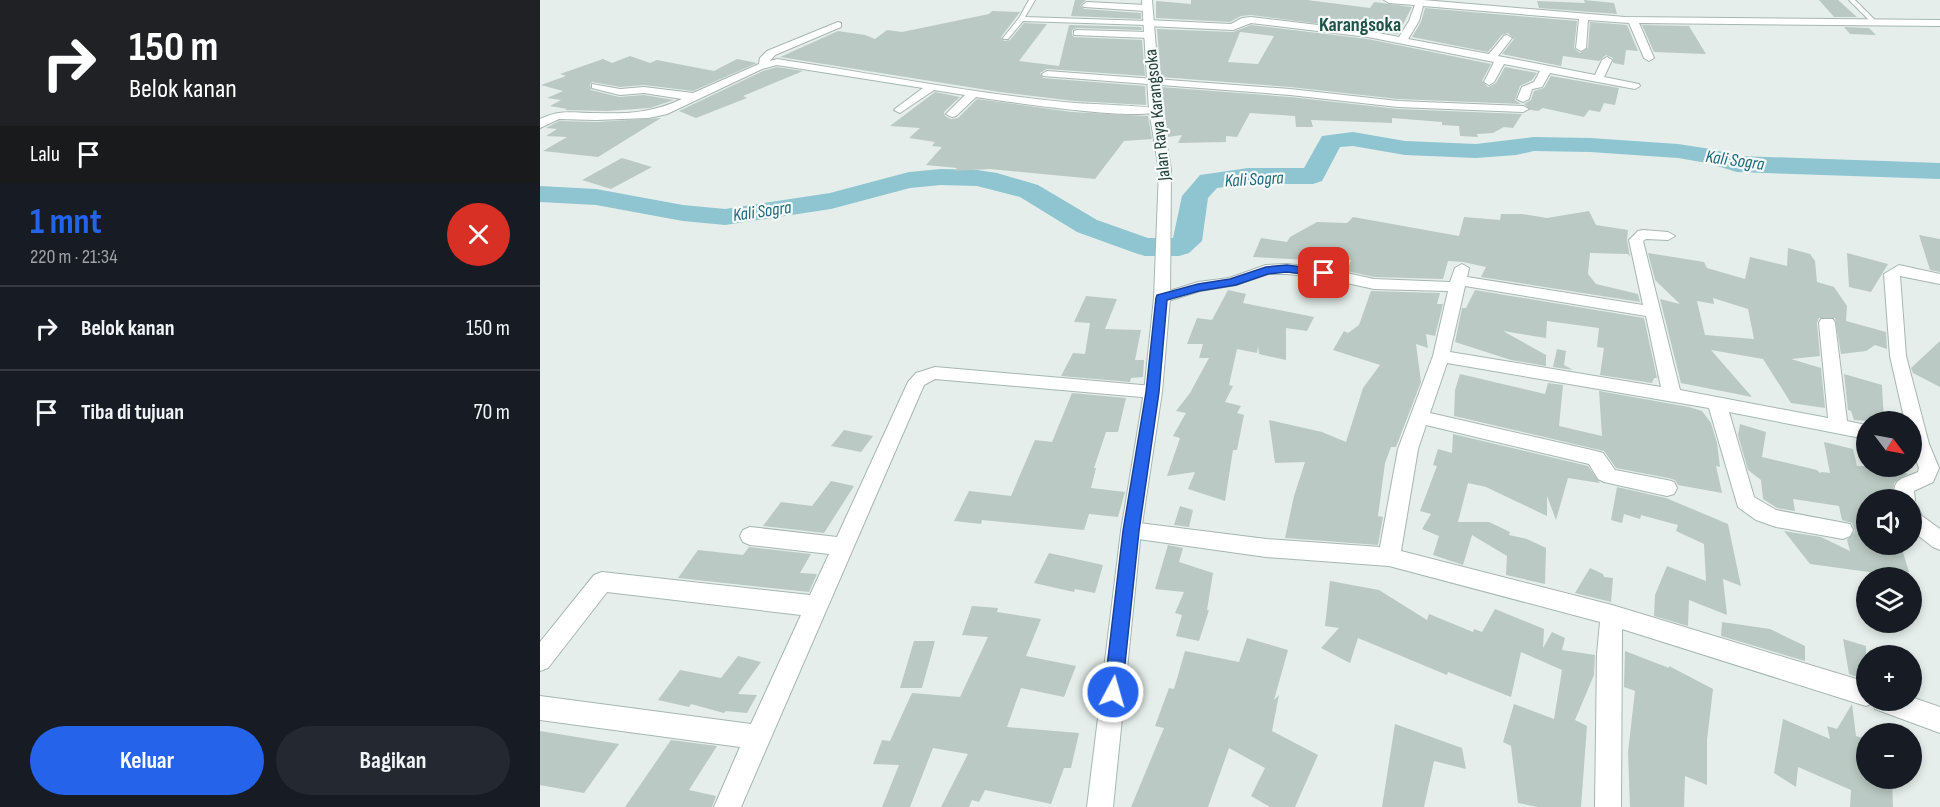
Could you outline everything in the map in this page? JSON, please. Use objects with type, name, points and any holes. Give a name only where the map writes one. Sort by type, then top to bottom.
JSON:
[{"type":"street","points":[[1389,0],[1633,20],[1940,24]]},
{"type":"street","points":[[1402,40],[1414,21],[1420,2]]},
{"type":"street","points":[[1088,5],[1146,4]]},
{"type":"street","name":"Jalan Raya Karangsoka","points":[[1100,807],[1131,531],[1153,392],[1163,265],[1165,170],[1155,110],[1146,4]]},
{"type":"street","points":[[1581,48],[1584,15]]},
{"type":"street","points":[[1077,33],[1233,27],[1245,20],[1251,20],[1330,28],[1402,40],[1635,86]]},
{"type":"street","points":[[1633,20],[1643,38],[1649,57]]},
{"type":"street","points":[[764,64],[765,58],[771,53],[838,25]]},
{"type":"street","points":[[1489,82],[1507,38]]},
{"type":"street","points":[[1598,79],[1606,60]]},
{"type":"street","points":[[540,124],[557,115],[596,117],[649,115],[676,107],[764,64],[782,62],[972,94],[1109,109],[1155,110]]},
{"type":"street","points":[[1047,74],[1290,92],[1398,104],[1523,104],[1527,87],[1539,84],[1547,68]]},
{"type":"street","points":[[596,86],[620,92],[644,90],[695,97]]},
{"type":"street","points":[[900,110],[933,86]]},
{"type":"street","points":[[952,114],[972,94]]},
{"type":"street","points":[[1668,236],[1643,234],[1636,240],[1672,395]]},
{"type":"street","points":[[1161,298],[1198,287],[1232,282],[1266,270],[1287,269],[1324,273],[1374,284],[1459,278],[1653,312]]},
{"type":"street","points":[[1909,411],[1898,356],[1892,274],[1899,270],[1940,279]]},
{"type":"street","points":[[1389,557],[1408,449],[1441,356],[1459,278]]},
{"type":"street","points":[[1827,323],[1838,426]]},
{"type":"street","points":[[1441,356],[1717,403],[1856,430]]},
{"type":"street","points":[[727,807],[916,382],[934,373],[1153,392]]},
{"type":"street","points":[[1717,403],[1745,501],[1750,508],[1764,515],[1843,530]]},
{"type":"street","points":[[1419,417],[1596,458],[1605,474],[1611,477],[1667,488]]},
{"type":"street","points":[[1922,445],[1940,449]]},
{"type":"street","points":[[1903,489],[1903,487],[1926,477],[1929,468],[1922,456]]},
{"type":"street","points":[[1922,526],[1940,541]]},
{"type":"street","points":[[1131,531],[1266,548],[1389,557],[1612,615],[1856,691]]},
{"type":"street","points":[[750,536],[842,546]]},
{"type":"street","points":[[540,660],[602,582],[815,606]]},
{"type":"street","points":[[1608,807],[1609,654],[1612,615]]},
{"type":"street","points":[[540,708],[757,737]]},
{"type":"street","points":[[1915,711],[1940,720]]},
{"type":"lane","points":[[1006,38],[1032,0]]},
{"type":"lane","points":[[1852,0],[1875,23]]},
{"type":"lane","points":[[1021,19],[1148,29]]},
{"type":"building","points":[[1075,0],[1086,0],[1080,5],[1084,9],[1141,13],[1141,19],[1071,16]]},
{"type":"building","points":[[1191,0],[1307,0],[1370,8],[1374,2],[1412,7],[1398,34],[1251,15],[1241,16],[1230,22],[1156,18],[1156,1],[1191,4]]},
{"type":"building","points":[[1584,0],[1614,3],[1617,14],[1539,8],[1537,1],[1585,3]]},
{"type":"building","points":[[1819,0],[1838,0],[1857,17],[1834,17]]},
{"type":"building","points":[[1425,8],[1577,21],[1574,48],[1580,53],[1588,48],[1590,22],[1627,25],[1638,51],[1626,50],[1624,65],[1613,63],[1613,58],[1606,55],[1599,61],[1563,56],[1561,66],[1502,54],[1514,39],[1508,33],[1502,35],[1488,52],[1412,37],[1421,22]]},
{"type":"building","points":[[992,11],[1020,12],[1001,37],[1004,41],[1010,40],[1024,23],[1047,24],[1019,61],[1059,66],[1069,25],[1141,27],[1142,30],[1077,28],[1072,30],[1072,35],[1074,37],[1142,40],[1145,76],[1047,69],[1040,73],[1043,78],[1145,86],[1146,105],[1075,101],[1000,92],[780,57],[838,31],[875,39],[887,30],[902,32],[989,14]]},
{"type":"building","points":[[1251,25],[1368,39],[1491,64],[1482,81],[1488,87],[1496,83],[1505,67],[1537,73],[1532,80],[1520,86],[1515,100],[1521,104],[1398,99],[1290,87],[1161,77],[1157,29],[1233,32]],"holes":[[[1240,32],[1274,36],[1258,64],[1228,62]]]},
{"type":"building","points":[[1642,25],[1689,26],[1706,54],[1654,52]]},
{"type":"building","points":[[1844,27],[1869,28],[1876,35],[1850,34]]},
{"type":"building","points":[[630,56],[650,63],[657,60],[714,71],[737,59],[757,63],[693,91],[644,85],[620,87],[592,82],[590,84],[591,90],[619,97],[644,95],[674,100],[650,108],[607,111],[565,110],[567,109],[550,106],[561,100],[547,98],[563,91],[541,85],[566,76],[560,74],[603,59],[612,63]]},
{"type":"building","points":[[777,67],[803,71],[743,96],[747,98],[696,118],[679,111],[763,71]]},
{"type":"building","points":[[1551,76],[1619,88],[1615,105],[1604,103],[1600,112],[1589,110],[1584,117],[1543,108],[1538,111],[1531,110],[1524,104],[1531,100],[1534,91],[1544,88]]},
{"type":"building","points":[[1161,87],[1290,97],[1398,109],[1522,114],[1513,128],[1504,127],[1493,133],[1477,134],[1478,137],[1460,136],[1459,126],[1442,125],[1442,122],[1392,118],[1392,123],[1311,120],[1313,127],[1296,127],[1295,116],[1250,113],[1237,137],[1226,136],[1226,142],[1178,143],[1182,135],[1168,137]]},
{"type":"building","points":[[935,92],[960,97],[944,112],[945,116],[951,119],[958,118],[977,99],[1072,112],[1148,116],[1152,139],[1124,141],[1095,179],[990,169],[954,171],[957,168],[926,165],[942,147],[932,146],[935,142],[909,138],[920,128],[890,126]]},
{"type":"building","points":[[661,118],[598,157],[543,151],[567,137],[546,136],[557,129],[546,128],[559,121],[596,122]]},
{"type":"building","points":[[622,158],[652,167],[611,189],[582,180]]},
{"type":"building","points":[[1589,211],[1596,225],[1628,230],[1630,257],[1628,254],[1590,253],[1588,274],[1596,284],[1638,294],[1640,302],[1481,277],[1486,267],[1463,262],[1448,261],[1443,279],[1374,277],[1347,271],[1351,260],[1320,257],[1315,265],[1309,260],[1253,257],[1261,238],[1287,242],[1290,237],[1317,222],[1347,223],[1353,217],[1459,236],[1464,217],[1500,220],[1501,214],[1522,214],[1547,218]]},
{"type":"building","points":[[1919,235],[1940,239],[1940,272],[1930,270]]},
{"type":"building","points":[[1788,248],[1810,254],[1815,261],[1817,282],[1834,287],[1847,306],[1846,321],[1886,332],[1887,349],[1875,345],[1866,351],[1841,354],[1835,318],[1819,318],[1817,323],[1820,356],[1791,359],[1821,368],[1825,408],[1791,403],[1763,359],[1711,350],[1752,397],[1681,383],[1660,299],[1680,304],[1655,280],[1648,253],[1704,262],[1707,268],[1745,279],[1750,257],[1787,266]],"holes":[[[1713,298],[1748,309],[1754,339],[1705,335],[1697,301],[1714,304]]]},
{"type":"building","points":[[1847,253],[1888,264],[1871,292],[1849,287]]},
{"type":"building","points":[[1228,290],[1246,294],[1243,303],[1314,317],[1307,331],[1286,328],[1286,360],[1259,354],[1258,346],[1257,353],[1237,349],[1229,385],[1233,386],[1225,402],[1241,406],[1237,413],[1244,415],[1237,450],[1233,450],[1225,501],[1188,489],[1195,472],[1167,476],[1180,438],[1173,436],[1186,413],[1176,411],[1190,393],[1209,358],[1199,358],[1203,344],[1187,344],[1197,318],[1212,320]]},
{"type":"building","points":[[1475,290],[1644,318],[1657,378],[1654,378],[1652,383],[1600,375],[1604,348],[1597,347],[1599,328],[1547,321],[1546,338],[1503,331],[1546,355],[1546,366],[1511,360],[1455,342],[1462,308],[1466,308]]},
{"type":"building","points":[[1371,291],[1440,293],[1437,304],[1443,304],[1435,336],[1426,334],[1428,348],[1416,344],[1421,382],[1396,447],[1391,447],[1385,463],[1378,516],[1383,517],[1378,545],[1285,538],[1294,496],[1305,462],[1275,463],[1269,420],[1322,432],[1346,442],[1363,388],[1380,365],[1333,350],[1344,331],[1348,333],[1359,325]]},
{"type":"building","points":[[1086,296],[1117,299],[1105,329],[1141,330],[1135,360],[1144,360],[1143,377],[1131,378],[1130,382],[1061,376],[1073,353],[1085,354],[1090,323],[1074,322]]},
{"type":"building","points":[[1940,341],[1940,387],[1913,373],[1911,368]]},
{"type":"building","points":[[1557,349],[1566,351],[1564,365],[1573,370],[1553,367]]},
{"type":"building","points":[[1460,374],[1545,394],[1548,383],[1563,385],[1559,426],[1602,436],[1599,391],[1702,411],[1711,423],[1717,443],[1720,467],[1716,466],[1722,493],[1678,485],[1675,480],[1668,478],[1616,468],[1604,451],[1454,416],[1455,390]]},
{"type":"building","points":[[1844,374],[1882,385],[1883,411],[1856,411],[1856,420],[1848,410]]},
{"type":"building","points":[[1072,393],[1126,398],[1118,432],[1106,432],[1094,468],[1096,468],[1091,488],[1125,492],[1118,517],[1089,514],[1084,530],[982,520],[981,524],[954,521],[969,491],[1011,496],[1035,440],[1052,442]]},
{"type":"building","points":[[1740,424],[1766,432],[1762,457],[1817,470],[1820,473],[1830,473],[1824,442],[1853,449],[1856,477],[1903,477],[1894,483],[1894,489],[1856,489],[1856,555],[1904,555],[1907,567],[1856,567],[1856,570],[1810,564],[1784,531],[1821,537],[1850,551],[1847,540],[1855,531],[1852,523],[1842,520],[1839,506],[1793,499],[1795,511],[1777,508],[1763,499],[1761,480],[1748,470],[1738,435]]},
{"type":"building","points":[[844,430],[873,436],[861,452],[831,446]]},
{"type":"building","points":[[1453,434],[1588,466],[1600,483],[1568,478],[1556,520],[1547,496],[1547,516],[1486,487],[1468,483],[1458,522],[1489,522],[1510,532],[1509,535],[1527,539],[1546,548],[1545,584],[1506,575],[1507,556],[1472,535],[1463,565],[1433,555],[1439,536],[1422,529],[1431,514],[1420,511],[1437,466],[1433,465],[1438,449],[1452,453]]},
{"type":"building","points":[[831,481],[854,486],[824,533],[763,526],[781,502],[812,506]]},
{"type":"building","points":[[1617,487],[1666,498],[1728,524],[1741,586],[1723,579],[1727,615],[1689,600],[1688,626],[1654,616],[1655,595],[1667,566],[1706,581],[1704,544],[1676,531],[1678,525],[1641,515],[1640,519],[1624,514],[1622,523],[1611,520]]},
{"type":"building","points":[[1180,506],[1193,510],[1189,527],[1174,525]]},
{"type":"building","points":[[1168,545],[1183,548],[1179,562],[1213,573],[1207,610],[1209,610],[1199,641],[1176,636],[1182,615],[1175,613],[1184,592],[1155,589]]},
{"type":"building","points":[[749,547],[811,554],[800,573],[817,574],[809,592],[678,578],[698,550],[743,555]]},
{"type":"building","points":[[1049,553],[1103,565],[1095,593],[1075,589],[1074,592],[1034,583]]},
{"type":"building","points":[[1590,568],[1603,574],[1604,577],[1613,578],[1611,602],[1575,593]]},
{"type":"building","points":[[1330,581],[1379,590],[1427,620],[1429,614],[1473,632],[1474,629],[1482,632],[1495,609],[1544,629],[1543,648],[1552,632],[1565,638],[1562,650],[1595,655],[1594,675],[1575,720],[1587,726],[1581,807],[1538,807],[1518,803],[1511,746],[1503,742],[1514,704],[1554,719],[1562,670],[1521,652],[1511,697],[1448,672],[1447,675],[1358,638],[1350,663],[1321,648],[1339,628],[1325,626]]},
{"type":"building","points":[[972,606],[998,608],[997,612],[1041,619],[1026,656],[1076,666],[1064,697],[1021,688],[1007,727],[1079,733],[1071,768],[1064,768],[1051,804],[985,790],[979,802],[972,800],[969,807],[941,807],[968,754],[933,748],[910,807],[882,807],[899,765],[873,764],[882,740],[890,741],[912,693],[960,697],[988,637],[962,635]]},
{"type":"building","points":[[1722,622],[1770,629],[1805,646],[1805,661],[1721,636]]},
{"type":"building","points":[[1247,638],[1288,650],[1274,700],[1279,695],[1272,731],[1318,755],[1295,807],[1270,807],[1251,796],[1265,768],[1229,748],[1208,807],[1131,807],[1164,728],[1155,726],[1169,688],[1174,689],[1185,651],[1239,662]]},
{"type":"building","points":[[1843,639],[1863,645],[1856,645],[1856,676],[1849,674]]},
{"type":"building","points":[[914,641],[935,641],[922,688],[900,688]]},
{"type":"building","points":[[1625,651],[1669,668],[1669,666],[1713,689],[1707,740],[1707,785],[1685,776],[1684,807],[1630,807],[1628,752],[1635,691],[1624,687]]},
{"type":"building","points":[[738,656],[761,662],[738,694],[757,695],[747,713],[726,711],[724,713],[691,704],[689,707],[658,700],[680,670],[721,678]]},
{"type":"building","points":[[1852,704],[1856,736],[1856,789],[1892,789],[1893,807],[1850,807],[1851,790],[1798,767],[1796,787],[1774,773],[1783,719],[1830,739],[1827,726],[1837,729]]},
{"type":"building","points":[[1395,724],[1462,748],[1466,769],[1434,761],[1424,807],[1382,807]]},
{"type":"building","points":[[540,731],[619,744],[584,793],[540,785]]},
{"type":"building","points":[[671,740],[717,746],[689,790],[716,796],[712,807],[625,807]]},
{"type":"waterway","name":"Kali Sogra","points":[[540,194],[596,197],[683,213],[725,217],[831,201],[909,180],[941,177],[977,178],[997,181],[1029,191],[1087,226],[1145,247],[1179,247],[1188,241],[1195,196],[1209,181],[1248,176],[1313,176],[1331,141],[1353,139],[1405,148],[1476,151],[1516,148],[1534,144],[1590,145],[1678,151],[1711,156],[1737,164],[1940,171]]},
{"type":"district","name":"Karangsoka","points":[[1360,24]]},
{"type":"route","points":[[1113,692],[1131,531],[1153,392],[1161,298],[1198,287],[1232,282],[1266,270],[1287,269],[1324,273]]}]
